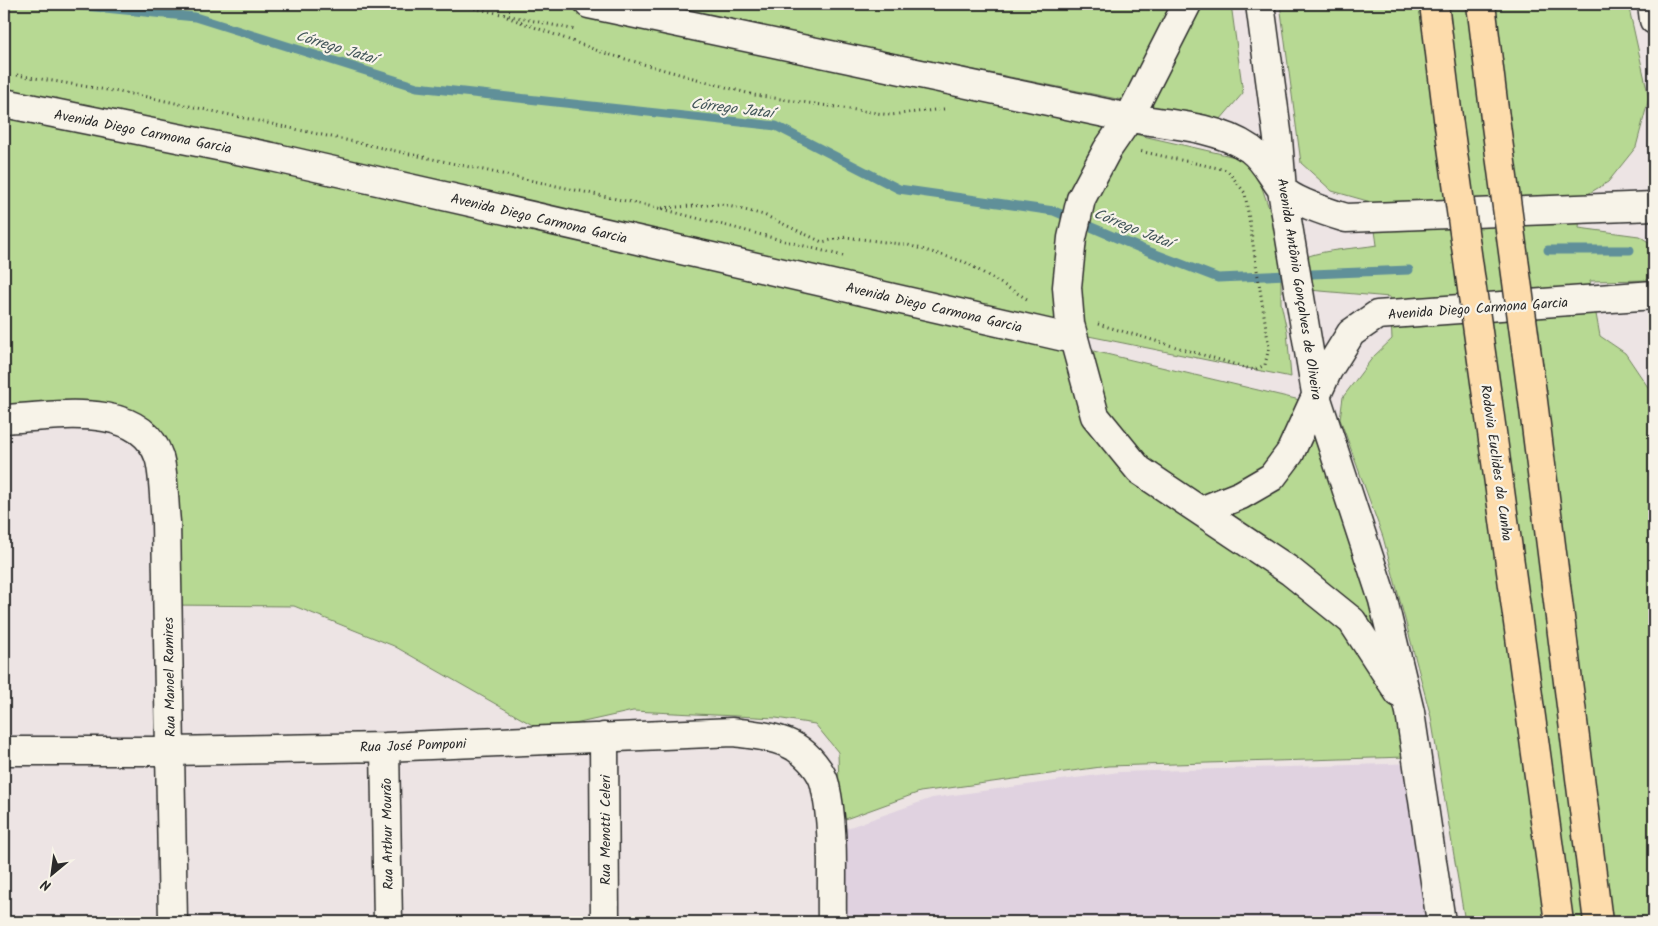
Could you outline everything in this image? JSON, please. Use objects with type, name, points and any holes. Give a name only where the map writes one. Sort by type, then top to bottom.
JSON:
[{"type":"highway","name":"Rodovia Euclides da Cunha","points":[[1434,4],[1448,118],[1559,922]]},
{"type":"highway","points":[[1481,4],[1598,922]]},
{"type":"main road","points":[[589,4],[1129,118],[1218,134],[1250,150],[1269,169],[1282,190],[1316,209],[1346,218],[1654,206]]},
{"type":"main road","name":"Avenida Antônio Gonçalves de Oliveira","points":[[1187,4],[1129,118],[1107,150],[1081,199],[1072,238],[1067,287],[1070,324],[1095,416],[1139,470],[1290,571],[1352,621],[1410,712]]},
{"type":"main road","name":"Avenida Antônio Gonçalves de Oliveira","points":[[1260,4],[1278,139],[1282,190],[1316,399],[1383,600],[1410,712],[1441,922]]},
{"type":"main road","points":[[1652,4],[1654,20]]},
{"type":"main road","name":"Avenida Diego Carmona Garcia","points":[[4,104],[272,157],[1073,339]]},
{"type":"main road","name":"Avenida Diego Carmona Garcia","points":[[1201,511],[1241,495],[1272,477],[1290,453],[1328,370],[1352,333],[1377,315],[1654,295]]},
{"type":"main road","name":"Rua Manoel Ramires","points":[[4,419],[93,414],[123,421],[146,436],[159,457],[166,522],[173,922]]},
{"type":"main road","name":"Rua José Pomponi","points":[[4,751],[171,751],[385,747],[742,733],[772,737],[796,747],[814,763],[825,784],[830,834],[832,922]]},
{"type":"main road","name":"Rua Menotti Celeri","points":[[604,737],[605,922]]},
{"type":"main road","name":"Rua Arthur Mourão","points":[[385,747],[388,922]]},
{"type":"path","points":[[456,4],[584,32]]},
{"type":"path","points":[[496,12],[604,53],[754,95],[890,115],[945,109],[926,105]]},
{"type":"path","points":[[1130,149],[1227,170],[1245,193],[1264,310]]},
{"type":"path","points":[[658,208],[721,204],[764,215],[822,242],[846,237],[908,245],[965,262],[1009,286],[1030,301]]},
{"type":"shaded area","points":[[1418,763],[1441,922],[832,922],[830,834],[932,798],[1119,772]]},
{"type":"green space","points":[[4,4],[562,4],[1253,161],[1281,244],[1281,303],[1287,331],[1291,377],[866,291],[870,298],[1300,400],[1372,594],[1407,757],[1108,766],[920,792],[840,821],[838,752],[815,724],[776,718],[633,711],[543,731],[394,646],[294,606],[168,605],[159,457],[123,421],[4,419]]},
{"type":"green space","points":[[652,4],[1231,4],[1243,93],[1220,120]]},
{"type":"green space","points":[[1280,4],[1628,4],[1649,98],[1636,147],[1608,182],[1581,198],[1579,228],[1639,236],[1652,244],[1654,248],[1653,280],[1590,281],[1600,336],[1625,353],[1650,390],[1654,427],[1654,922],[1465,922],[1431,717],[1383,537],[1340,419],[1343,397],[1373,357],[1392,339],[1390,297],[1309,290],[1306,257],[1314,254],[1377,245],[1371,202],[1332,191],[1301,163]]},
{"type":"waterway","name":"Córrego Jataí","points":[[65,4],[195,17],[417,87],[776,126],[899,189],[1054,211],[1140,248],[1218,278],[1409,270]]},
{"type":"waterway","name":"Córrego Jataí","points":[[1548,250],[1630,250]]}]
